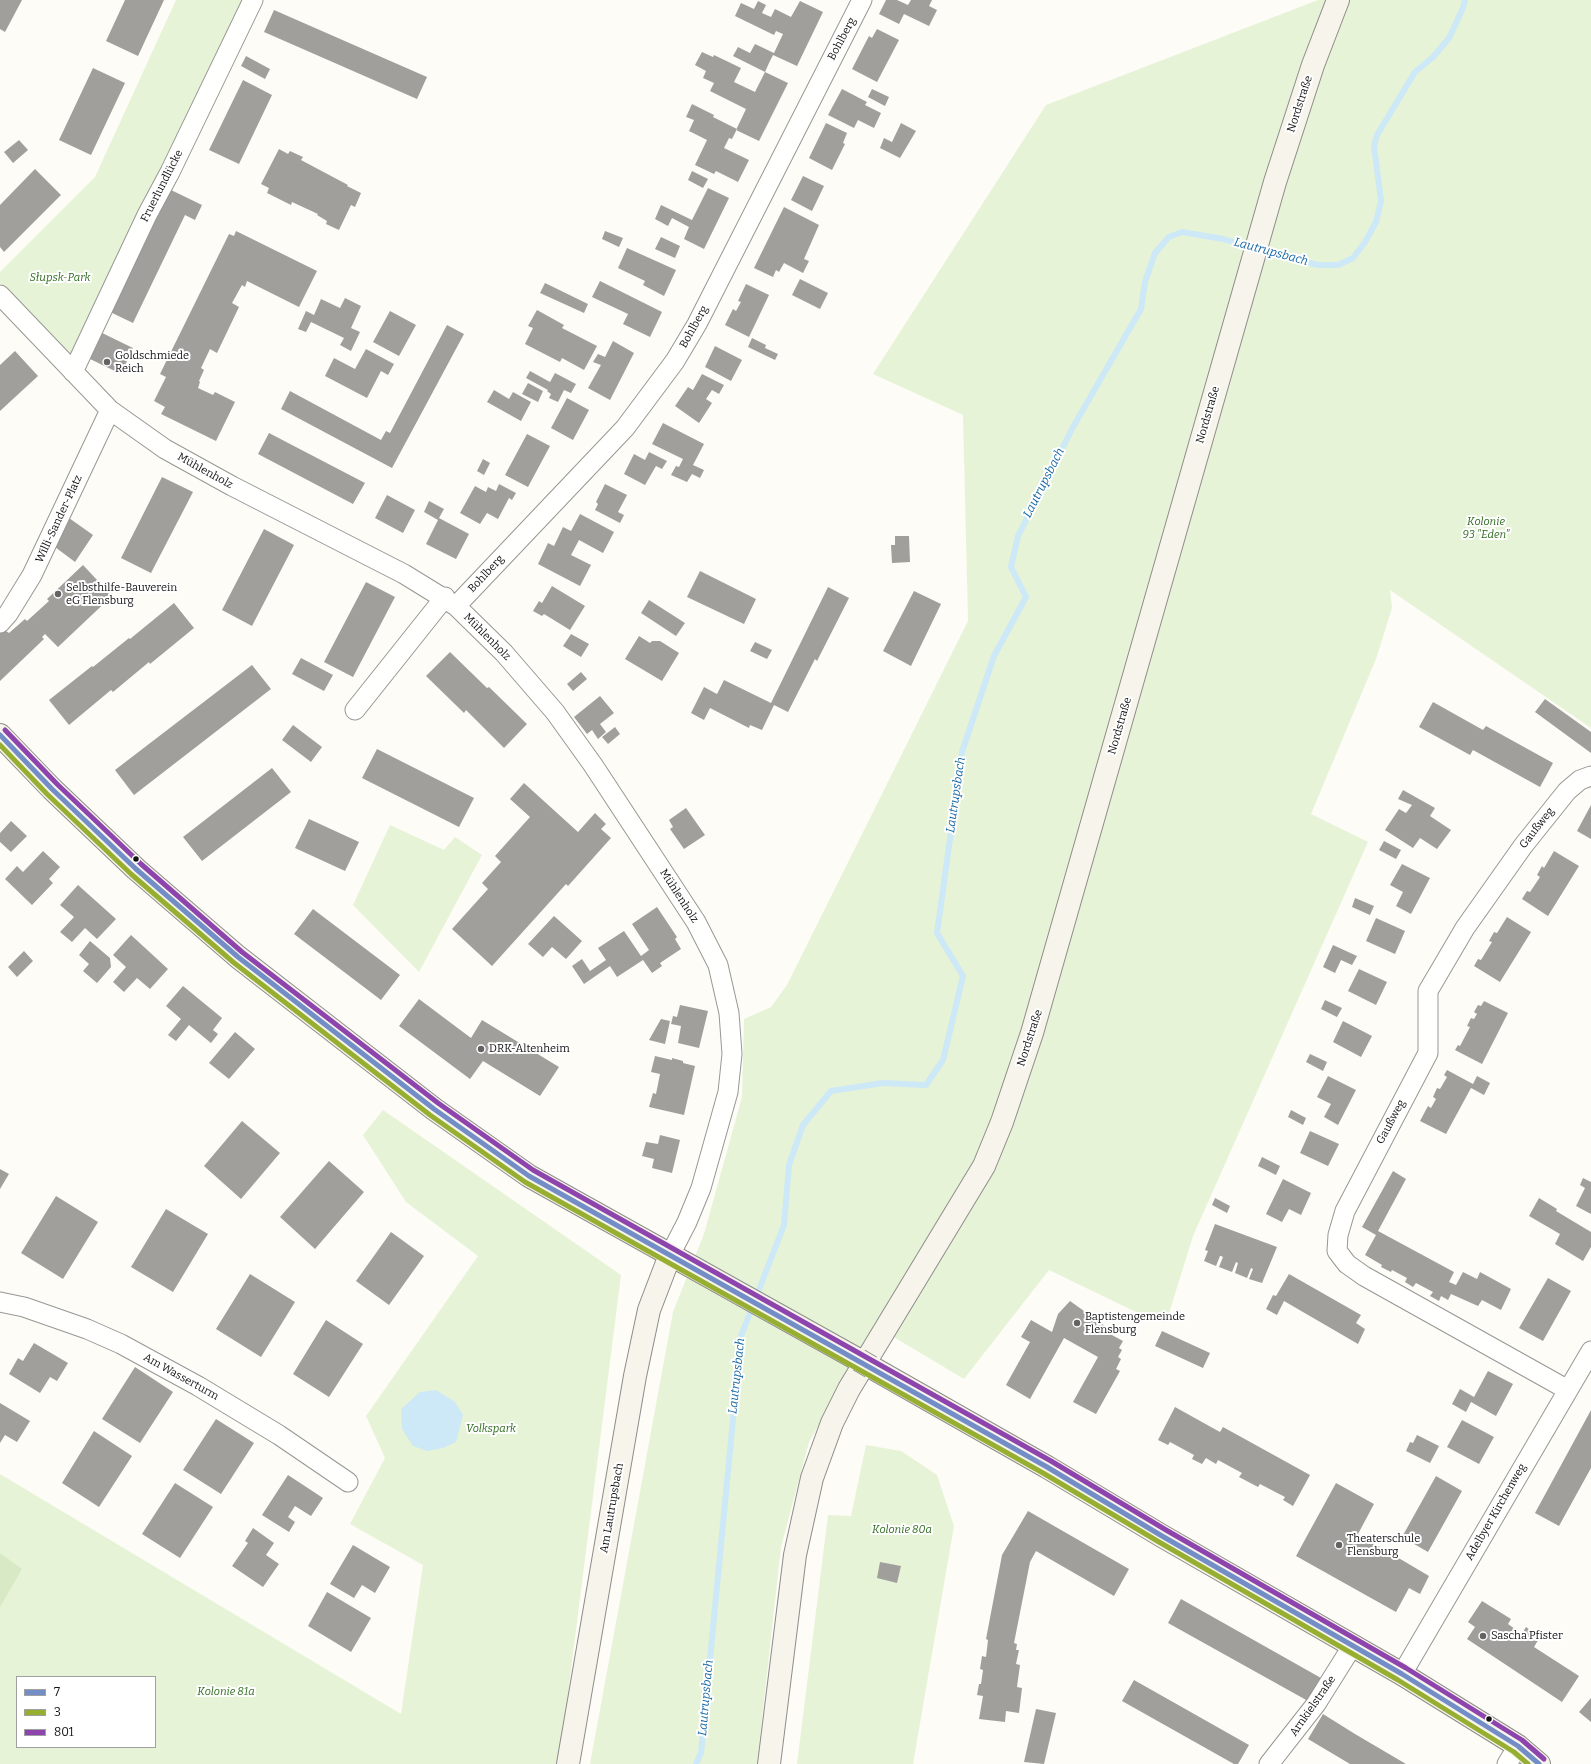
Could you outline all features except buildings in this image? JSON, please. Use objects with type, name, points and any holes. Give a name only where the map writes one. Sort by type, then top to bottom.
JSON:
[{"type":"main road","name":"Nordstraße","points":[[769,1764],[795,1555],[812,1478],[832,1423],[850,1389],[889,1321],[984,1166],[1002,1122],[1032,1033],[1275,182],[1313,65],[1338,0]]},
{"type":"main road","points":[[0,735],[52,789],[136,869],[238,957],[434,1109],[529,1176],[977,1427],[1162,1536],[1353,1645],[1402,1674],[1512,1755],[1539,1764]]},
{"type":"main road","name":"Am Lautrupsbach","points":[[568,1764],[635,1376],[649,1310],[670,1256]]},
{"type":"street","name":"Fruerlundlücke","points":[[73,372],[147,215],[170,172],[253,0]]},
{"type":"street","name":"Bohlberg","points":[[451,602],[625,428],[675,361],[697,324],[862,0]]},
{"type":"street","name":"Mühlenholz","points":[[0,295],[110,410],[165,449],[250,495],[404,574],[451,602],[504,653],[555,712],[593,765],[696,922],[718,965],[729,1013],[732,1054],[728,1092],[701,1188],[687,1222],[670,1256]]},
{"type":"street","name":"Willi-Sander-Platz","points":[[0,623],[8,614],[32,575],[110,410]]},
{"type":"street","points":[[355,710],[451,602]]},
{"type":"street","name":"Gaußweg","points":[[1568,1390],[1364,1276],[1347,1264],[1337,1250],[1338,1235],[1345,1211],[1428,1054],[1428,991],[1465,928],[1523,846],[1567,791],[1580,780],[1591,776]]},
{"type":"street","name":"Am Wasserturm","points":[[0,1302],[24,1307],[87,1329],[121,1344],[198,1386],[279,1435],[348,1482]]},
{"type":"street","name":"Adelbyer Kirchenweg","points":[[1402,1674],[1591,1351]]},
{"type":"street","name":"Arnkielstraße","points":[[1270,1764],[1316,1704],[1353,1645]]},
{"type":"green space","name":"Słupsk-Park","points":[[176,0],[247,0],[72,357],[0,283],[0,272],[95,177]]},
{"type":"green space","name":"Lautrupsbach","points":[[1318,0],[1591,0],[1591,728],[1390,590],[1392,608],[1376,659],[1311,814],[1368,842],[1193,1236],[1166,1323],[1138,1313],[1049,1270],[964,1379],[877,1327],[809,1442],[781,1547],[757,1764],[590,1764],[673,1312],[704,1234],[742,1097],[744,1019],[771,1007],[787,985],[968,621],[963,415],[873,374],[1046,105]]},
{"type":"green space","points":[[390,825],[444,850],[455,837],[482,855],[419,972],[353,905]]},
{"type":"green space","name":"Volkspark","points":[[383,1110],[621,1275],[559,1764],[0,1764],[0,1474],[401,1714],[423,1565],[350,1524],[385,1458],[366,1416],[478,1256],[406,1202],[363,1135]]},
{"type":"green space","name":"Kolonie 80a","points":[[866,1445],[901,1451],[937,1475],[954,1526],[913,1764],[797,1764],[828,1515],[851,1516]]},
{"type":"green space","points":[[0,1553],[22,1569],[0,1607]]},
{"type":"water","points":[[436,1390],[455,1402],[463,1415],[456,1442],[443,1448],[427,1451],[413,1446],[402,1429],[401,1409],[420,1392]]},
{"type":"waterway","name":"Lautrupsbach","points":[[696,1764],[701,1753],[741,1336],[784,1225],[789,1165],[803,1125],[831,1091],[883,1083],[926,1085],[943,1060],[963,976],[937,933],[962,752],[994,656],[1026,597],[1011,567],[1018,536],[1073,427],[1141,309],[1145,282],[1155,253],[1169,237],[1182,232],[1223,239],[1283,257],[1318,265],[1338,265],[1353,258],[1365,242],[1376,222],[1381,201],[1374,146],[1377,135],[1415,72],[1433,57],[1449,38],[1463,8],[1465,0]]},
{"type":"transit line","name":"801","points":[[5,730],[57,784],[141,864],[242,952],[438,1103],[533,1170],[1051,1461],[1166,1530],[1406,1668],[1522,1740],[1544,1759]]},
{"type":"transit line","name":"7","points":[[0,735],[52,789],[136,869],[238,957],[434,1109],[529,1176],[1047,1467],[1162,1536],[1402,1674],[1518,1746],[1539,1764]]},
{"type":"transit line","name":"3","points":[[0,745],[47,794],[131,874],[233,962],[430,1115],[525,1182],[1043,1473],[1398,1680],[1514,1752],[1528,1764]]},
{"type":"place","name":"Goldschmiede Reich","points":[[107,362]]},
{"type":"place","name":"Selbsthilfe-Bauverein eG Flensburg","points":[[58,594]]},
{"type":"place","name":"DRK-Altenheim","points":[[481,1049]]},
{"type":"place","name":"Baptistengemeinde Flensburg","points":[[1077,1323]]},
{"type":"place","name":"Theaterschule Flensburg","points":[[1339,1545]]},
{"type":"place","name":"Sascha Pfister","points":[[1483,1636]]},
{"type":"park label","name":"Kolonie 93 \"Eden\"","points":[[1486,528]]},
{"type":"park label","name":"Kolonie 81a","points":[[226,1692]]}]
